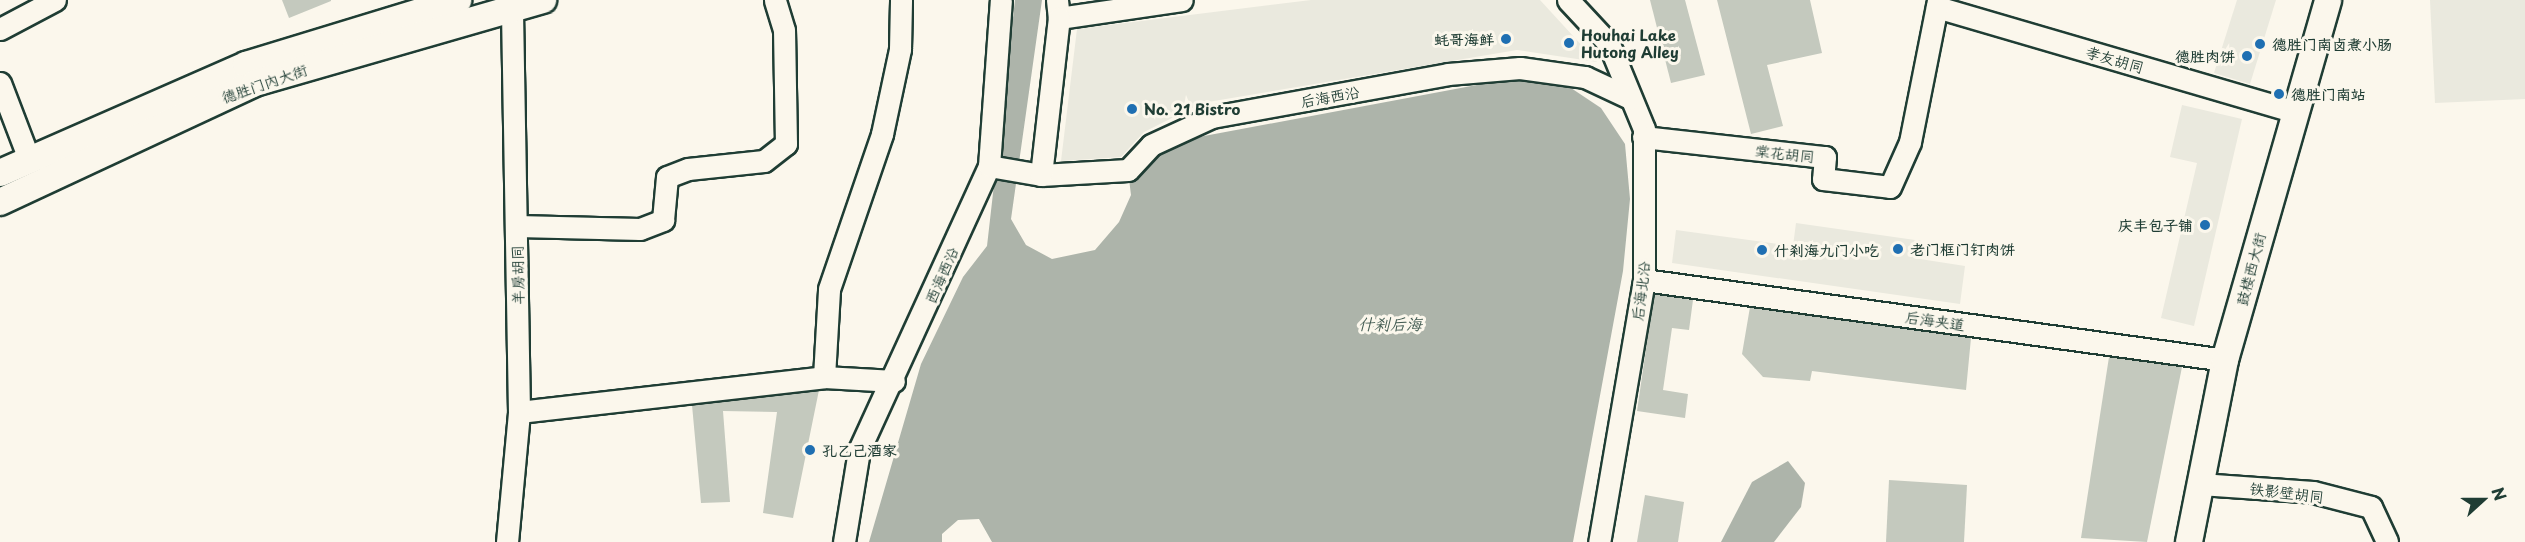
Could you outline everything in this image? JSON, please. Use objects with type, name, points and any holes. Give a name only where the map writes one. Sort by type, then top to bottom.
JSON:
[{"type":"main road","name":"德胜门内大街","points":[[0,173],[246,65],[458,0]]},
{"type":"main road","name":"德胜门内大街","points":[[0,202],[40,181],[255,83],[513,4],[543,0]]},
{"type":"main road","name":"鼓楼西大街","points":[[2189,542],[2225,360],[2293,111],[2328,0]]},
{"type":"main road","points":[[29,159],[40,181]]},
{"type":"street","points":[[0,28],[55,0]]},
{"type":"street","points":[[517,226],[640,229],[663,220],[667,177],[688,169],[764,161],[786,144],[784,30],[775,0]]},
{"type":"street","points":[[824,377],[829,289],[882,134],[900,49],[901,0]]},
{"type":"street","name":"西海西沿","points":[[844,542],[859,450],[894,381],[989,166],[1002,0]]},
{"type":"street","points":[[1041,175],[1058,9],[1182,0]]},
{"type":"street","name":"后海北沿","points":[[1568,0],[1609,44],[1643,137],[1644,280],[1599,542]]},
{"type":"street","name":"孝友胡同","points":[[1937,3],[2293,111]]},
{"type":"street","name":"棠花胡同","points":[[1643,137],[1825,157],[1823,178],[1890,187],[1910,142],[1937,3]]},
{"type":"street","name":"羊房胡同","points":[[507,542],[519,412],[513,4]]},
{"type":"street","name":"后海西沿","points":[[989,166],[1041,175],[1128,170],[1151,145],[1212,117],[1448,74],[1520,68],[1585,77],[1630,98]]},
{"type":"street","points":[[0,83],[29,159]]},
{"type":"street","name":"后海夹道","points":[[1644,280],[2225,360]]},
{"type":"street","points":[[519,412],[824,377],[894,381]]},
{"type":"street","name":"铁影壁胡同","points":[[2200,484],[2313,492],[2371,507],[2387,542]]},
{"type":"shaded area","points":[[1311,0],[1540,0],[1597,62],[1517,50],[1202,103],[1144,132],[1121,157],[1061,161],[1077,29]]},
{"type":"shaded area","points":[[2237,0],[2276,0],[2250,84],[2214,73]]},
{"type":"shaded area","points":[[2430,0],[2525,0],[2525,99],[2435,103]]},
{"type":"shaded area","points":[[2182,105],[2242,119],[2194,326],[2161,318],[2197,163],[2170,157]]},
{"type":"shaded area","points":[[1796,223],[1922,241],[1920,259],[1965,266],[1960,304],[1672,263],[1676,230],[1793,246]]},
{"type":"water","name":"什刹后海","points":[[1015,0],[1042,0],[1011,219],[1026,245],[1052,259],[1095,250],[1119,222],[1131,195],[1129,179],[1155,151],[1204,136],[1514,78],[1568,86],[1601,108],[1625,144],[1630,199],[1623,271],[1573,542],[992,542],[979,519],[958,520],[942,534],[942,542],[869,542],[921,364],[963,277],[987,246]]},
{"type":"water","points":[[1788,461],[1805,483],[1801,507],[1774,542],[1721,542],[1752,482]]},
{"type":"building","points":[[282,0],[331,0],[331,1],[289,18]]},
{"type":"building","points":[[1650,0],[1685,0],[1705,75],[1671,83]]},
{"type":"building","points":[[1717,0],[1810,0],[1822,53],[1767,65],[1783,126],[1751,134]]},
{"type":"building","points":[[1654,294],[1693,300],[1689,330],[1672,328],[1663,390],[1688,394],[1685,418],[1637,411]]},
{"type":"building","points":[[1750,307],[1971,338],[1966,390],[1812,371],[1810,381],[1763,377],[1742,354]]},
{"type":"building","points":[[2109,357],[2182,367],[2147,542],[2081,538]]},
{"type":"building","points":[[819,390],[793,518],[763,513],[777,412],[723,411],[730,502],[701,503],[692,405]]},
{"type":"building","points":[[1889,480],[1967,485],[1964,542],[1886,542]]},
{"type":"building","points":[[1645,495],[1684,502],[1678,542],[1637,542]]},
{"type":"place","name":"蚝哥海鲜","points":[[1506,39]]},
{"type":"place","name":"Houhai Lake Hutong Alley","points":[[1569,43]]},
{"type":"place","name":"德胜门南卤煮小肠","points":[[2260,44]]},
{"type":"place","name":"德胜肉饼","points":[[2247,56]]},
{"type":"place","name":"德胜门南站","points":[[2279,94]]},
{"type":"place","name":"No. 21 Bistro","points":[[1132,109]]},
{"type":"place","name":"庆丰包子铺","points":[[2205,225]]},
{"type":"place","name":"老门框门钉肉饼","points":[[1898,249]]},
{"type":"place","name":"什刹海九门小吃","points":[[1762,250]]},
{"type":"place","name":"孔乙己酒家","points":[[810,450]]}]
